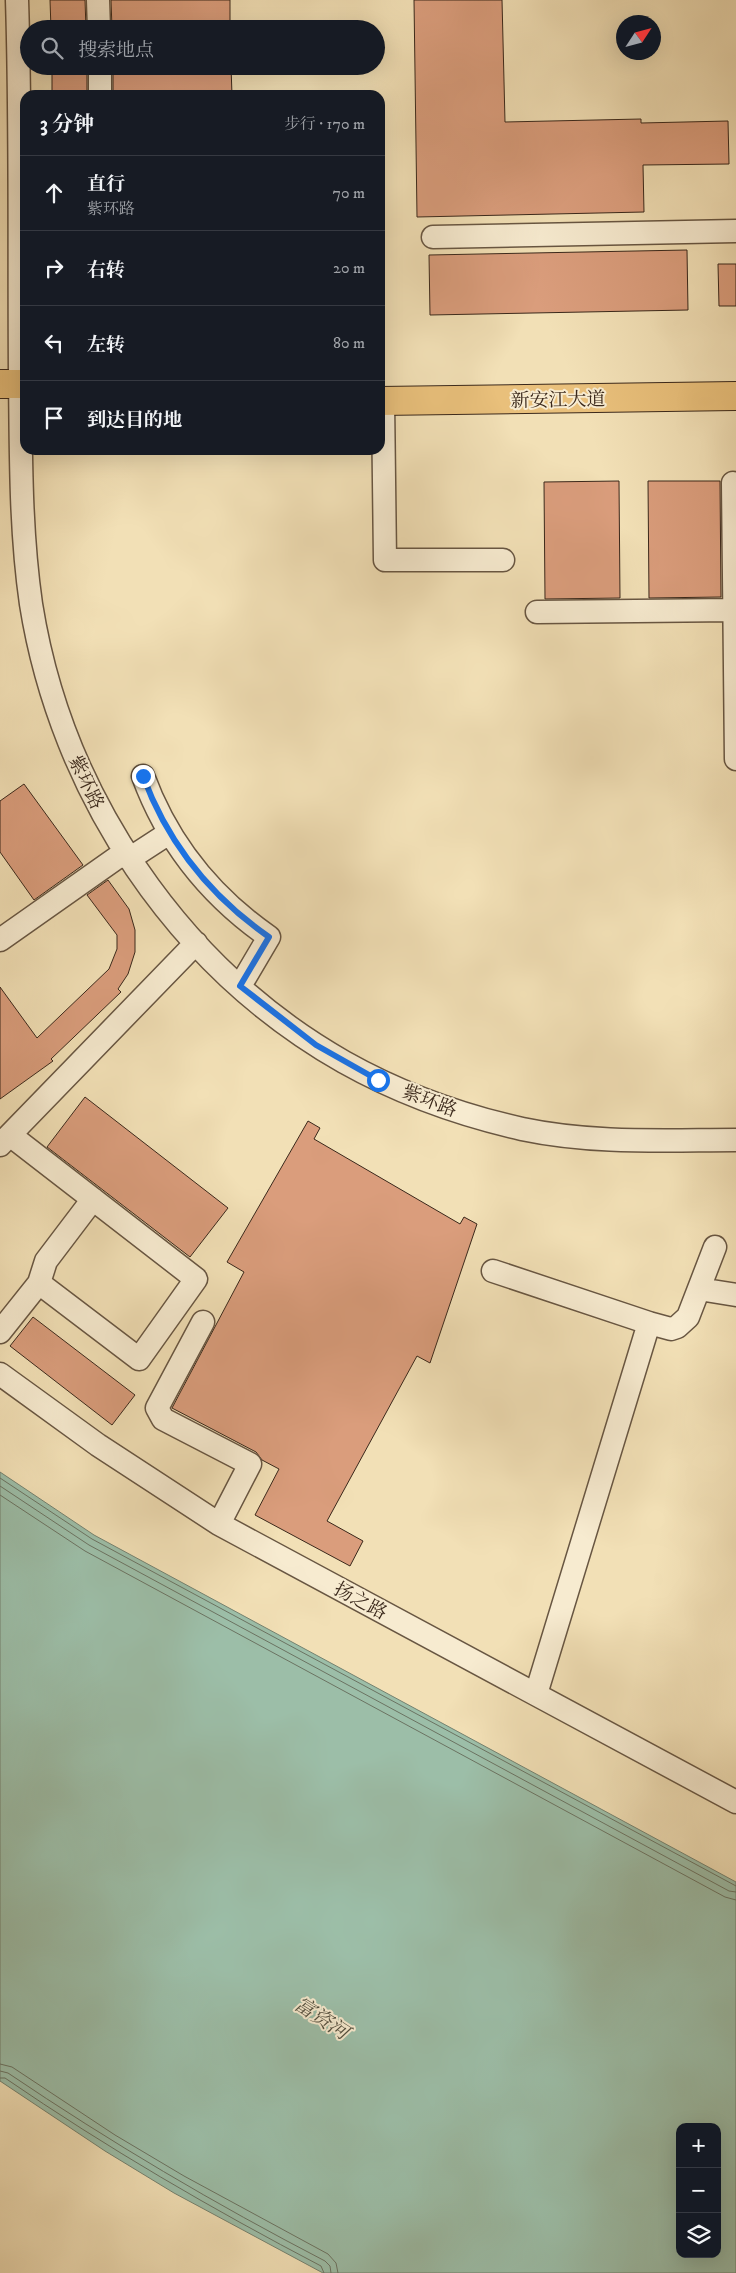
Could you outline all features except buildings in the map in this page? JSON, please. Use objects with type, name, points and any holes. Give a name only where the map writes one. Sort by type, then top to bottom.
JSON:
[{"type":"main road","name":"新安江大道","points":[[385,395],[736,378]]},
{"type":"main road","name":"新安江大道","points":[[385,395],[736,396]]},
{"type":"street","name":"紫环路","points":[[17,0],[20,100]]},
{"type":"street","points":[[98,0],[99,20]]},
{"type":"street","points":[[100,75],[100,90]]},
{"type":"street","name":"紫环路","points":[[20,175],[10,216],[15,393],[22,525],[39,646],[49,684],[73,752],[100,810],[127,855],[160,902],[196,943],[240,986],[290,1026],[344,1062],[386,1084],[449,1109],[518,1128],[566,1136],[607,1141],[736,1140]]},
{"type":"street","points":[[432,237],[736,231]]},
{"type":"street","points":[[382,455],[385,560],[503,560]]},
{"type":"street","points":[[733,482],[736,759]]},
{"type":"street","points":[[537,612],[734,610]]},
{"type":"street","points":[[143,776],[169,833],[197,873],[237,913],[269,937],[240,986]]},
{"type":"street","points":[[0,940],[127,855],[169,833]]},
{"type":"street","points":[[39,1283],[139,1359],[196,1279],[93,1199],[5,1140],[196,943]]},
{"type":"street","points":[[0,1332],[39,1283],[46,1261],[93,1199]]},
{"type":"street","points":[[493,1271],[671,1329],[677,1327],[688,1317],[715,1247]]},
{"type":"street","points":[[699,1289],[736,1295]]},
{"type":"street","points":[[203,1322],[157,1408],[163,1418],[250,1464],[219,1524]]},
{"type":"street","points":[[536,1694],[649,1323]]},
{"type":"street","name":"扬之路","points":[[0,1374],[98,1445],[219,1524],[736,1802]]},
{"type":"water","name":"富资河","points":[[0,1472],[94,1535],[736,1882],[736,2273],[323,2273],[174,2193],[105,2151],[0,2081]]},
{"type":"route","points":[[143,776],[160,817],[182,854],[213,891],[249,923],[269,937],[240,986],[264,1007],[316,1045],[378,1080]]}]
